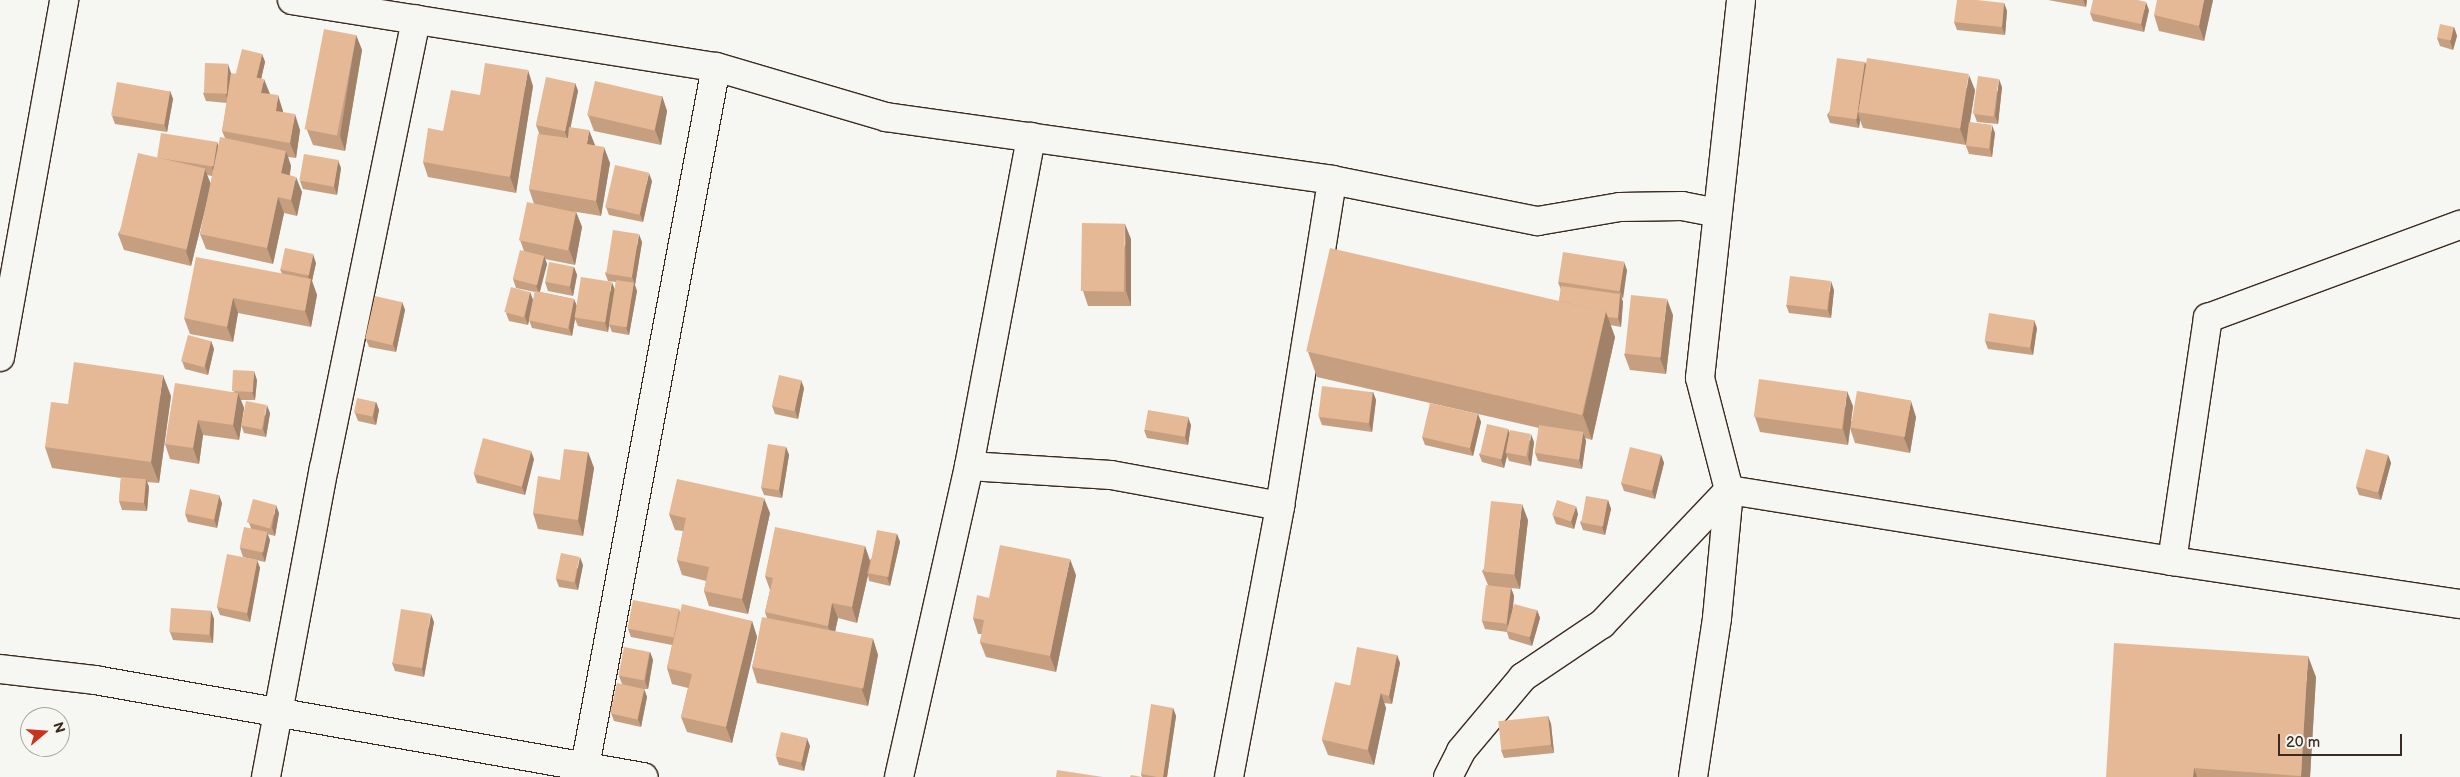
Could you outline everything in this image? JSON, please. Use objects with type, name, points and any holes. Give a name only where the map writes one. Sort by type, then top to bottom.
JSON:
[{"type":"street","points":[[0,357],[64,0]]},
{"type":"street","points":[[292,0],[716,67],[886,117],[1332,180],[1538,221],[1620,207],[1682,206],[1717,213]]},
{"type":"street","points":[[1693,777],[1718,618],[1729,490],[1700,378],[1741,0]]},
{"type":"street","points":[[266,777],[276,712],[416,20]]},
{"type":"street","points":[[583,772],[622,578],[716,67]]},
{"type":"street","points":[[898,777],[969,466],[1031,138]]},
{"type":"street","points":[[1229,777],[1280,506],[1332,180]]},
{"type":"street","points":[[2172,560],[2208,318],[2460,225]]},
{"type":"street","points":[[969,466],[1111,475],[1280,506]]},
{"type":"street","points":[[1729,490],[2460,604]]},
{"type":"street","points":[[1448,777],[1460,751],[1523,677],[1602,624],[1729,490]]},
{"type":"street","points":[[0,669],[95,680],[276,712],[583,772],[643,777]]},
{"type":"building","points":[[1957,0],[2004,3],[2002,27],[1954,22]]},
{"type":"building","points":[[2093,0],[2138,0],[2146,2],[2141,24],[2090,13]]},
{"type":"building","points":[[2157,0],[2204,0],[2199,26],[2154,15]]},
{"type":"building","points":[[2440,24],[2454,27],[2451,41],[2437,38]]},
{"type":"building","points":[[324,29],[356,35],[337,135],[305,129]]},
{"type":"building","points":[[242,49],[262,54],[256,79],[236,74]]},
{"type":"building","points":[[1837,58],[1865,62],[1857,119],[1829,115]]},
{"type":"building","points":[[1867,58],[1969,74],[1960,128],[1858,112]]},
{"type":"building","points":[[205,63],[228,64],[227,94],[204,93]]},
{"type":"building","points":[[485,63],[528,70],[510,177],[423,162],[428,128],[443,131],[451,90],[480,95]]},
{"type":"building","points":[[231,73],[264,79],[261,93],[278,95],[276,111],[295,114],[290,143],[222,131]]},
{"type":"building","points":[[1978,76],[1999,79],[1994,117],[1973,114]]},
{"type":"building","points":[[546,77],[575,83],[565,131],[536,125]]},
{"type":"building","points":[[595,81],[662,97],[654,131],[587,115]]},
{"type":"building","points":[[117,82],[170,91],[164,125],[111,115]]},
{"type":"building","points":[[1969,122],[1992,125],[1989,149],[1966,146]]},
{"type":"building","points":[[569,127],[589,130],[587,144],[604,147],[596,201],[529,189],[538,134],[568,138]]},
{"type":"building","points":[[161,133],[217,142],[213,167],[157,158]]},
{"type":"building","points":[[220,137],[286,151],[281,173],[296,177],[291,200],[278,197],[267,248],[200,234]]},
{"type":"building","points":[[138,153],[205,169],[187,249],[119,234]]},
{"type":"building","points":[[304,154],[338,160],[334,187],[299,181]]},
{"type":"building","points":[[615,165],[649,173],[639,215],[605,207]]},
{"type":"building","points":[[527,202],[576,212],[568,251],[519,240]]},
{"type":"building","points":[[1082,223],[1125,224],[1124,292],[1081,291]]},
{"type":"building","points":[[613,230],[639,234],[632,278],[606,273]]},
{"type":"building","points":[[285,248],[313,254],[309,276],[280,270]]},
{"type":"building","points":[[1330,248],[1606,312],[1582,415],[1306,351]]},
{"type":"building","points":[[520,250],[544,256],[537,285],[513,279]]},
{"type":"building","points":[[1563,252],[1624,262],[1620,291],[1558,282]]},
{"type":"building","points":[[196,257],[311,279],[305,311],[233,298],[227,327],[184,318]]},
{"type":"building","points":[[549,262],[574,267],[570,286],[545,282]]},
{"type":"building","points":[[1790,276],[1831,281],[1827,310],[1786,305]]},
{"type":"building","points":[[581,277],[612,282],[605,322],[575,317]]},
{"type":"building","points":[[616,280],[634,283],[627,327],[609,324]]},
{"type":"building","points":[[1561,286],[1620,294],[1618,318],[1608,317],[1606,312],[1559,301]]},
{"type":"building","points":[[511,287],[530,292],[524,317],[504,312]]},
{"type":"building","points":[[535,291],[574,299],[568,329],[529,320]]},
{"type":"building","points":[[1631,295],[1667,299],[1661,357],[1625,354]]},
{"type":"building","points":[[375,296],[402,302],[392,345],[365,339]]},
{"type":"building","points":[[1989,313],[2034,320],[2030,348],[1985,341]]},
{"type":"building","points":[[188,335],[211,341],[204,367],[181,361]]},
{"type":"building","points":[[74,362],[163,375],[151,462],[45,447],[51,402],[68,404]]},
{"type":"building","points":[[233,370],[254,371],[253,392],[232,391]]},
{"type":"building","points":[[779,375],[801,380],[794,411],[772,406]]},
{"type":"building","points":[[1759,379],[1847,391],[1842,429],[1754,417]]},
{"type":"building","points":[[175,383],[238,393],[233,425],[198,420],[193,448],[165,444]]},
{"type":"building","points":[[1322,386],[1373,392],[1369,423],[1318,417]]},
{"type":"building","points":[[1857,391],[1911,401],[1905,437],[1851,427]]},
{"type":"building","points":[[357,398],[376,402],[372,417],[354,413]]},
{"type":"building","points":[[246,401],[267,405],[262,430],[241,426]]},
{"type":"building","points":[[1430,403],[1478,414],[1470,448],[1422,437]]},
{"type":"building","points":[[1148,410],[1188,417],[1185,437],[1145,430]]},
{"type":"building","points":[[1487,424],[1508,429],[1501,459],[1480,454]]},
{"type":"building","points":[[1539,425],[1583,432],[1579,460],[1535,453]]},
{"type":"building","points":[[1510,430],[1531,434],[1526,457],[1506,453]]},
{"type":"building","points":[[483,438],[531,451],[522,487],[473,474]]},
{"type":"building","points":[[768,444],[786,447],[779,490],[761,487]]},
{"type":"building","points":[[1630,447],[1661,455],[1652,491],[1621,483]]},
{"type":"building","points":[[564,449],[588,452],[578,520],[533,513],[538,476],[560,480]]},
{"type":"building","points":[[2366,449],[2388,455],[2378,493],[2356,487]]},
{"type":"building","points":[[121,477],[146,479],[144,503],[119,501]]},
{"type":"building","points":[[677,479],[764,498],[742,599],[704,591],[709,567],[677,560],[686,518],[669,514]]},
{"type":"building","points":[[190,489],[219,495],[214,520],[185,513]]},
{"type":"building","points":[[1586,496],[1608,500],[1603,526],[1581,523]]},
{"type":"building","points":[[253,499],[276,505],[270,528],[247,522]]},
{"type":"building","points":[[1557,500],[1576,506],[1571,521],[1552,515]]},
{"type":"building","points":[[1491,501],[1522,504],[1514,575],[1484,572]]},
{"type":"building","points":[[244,527],[267,532],[263,553],[240,548]]},
{"type":"building","points":[[775,527],[865,546],[852,607],[832,603],[828,626],[765,612],[773,578],[765,576]]},
{"type":"building","points":[[877,530],[897,534],[888,577],[869,573]]},
{"type":"building","points":[[1000,545],[1070,559],[1050,656],[980,642],[984,620],[973,618],[977,595],[989,598]]},
{"type":"building","points":[[561,553],[580,557],[574,582],[556,578]]},
{"type":"building","points":[[227,554],[257,560],[247,613],[217,607]]},
{"type":"building","points":[[1486,585],[1511,588],[1506,624],[1482,621]]},
{"type":"building","points":[[633,600],[679,609],[674,637],[627,628]]},
{"type":"building","points":[[682,604],[752,621],[726,727],[681,717],[692,674],[667,668]]},
{"type":"building","points":[[1514,604],[1537,610],[1530,637],[1507,631]]},
{"type":"building","points":[[171,608],[211,611],[209,635],[169,632]]},
{"type":"building","points":[[401,609],[431,614],[422,668],[392,663]]},
{"type":"building","points":[[762,617],[873,639],[863,689],[752,667]]},
{"type":"building","points":[[2114,643],[2308,656],[2301,776],[2194,768],[2193,777],[2106,777]]},
{"type":"building","points":[[624,647],[650,652],[644,680],[618,675]]},
{"type":"building","points":[[1357,647],[1397,655],[1389,696],[1350,686]]},
{"type":"building","points":[[1335,682],[1381,693],[1368,750],[1322,739]]},
{"type":"building","points":[[617,683],[644,689],[637,720],[610,713]]},
{"type":"building","points":[[1151,704],[1173,708],[1163,777],[1141,774]]},
{"type":"building","points":[[1548,716],[1551,745],[1501,750],[1498,721]]},
{"type":"building","points":[[781,732],[807,738],[802,762],[775,756]]},
{"type":"building","points":[[1057,770],[1103,777],[1056,777]]}]
